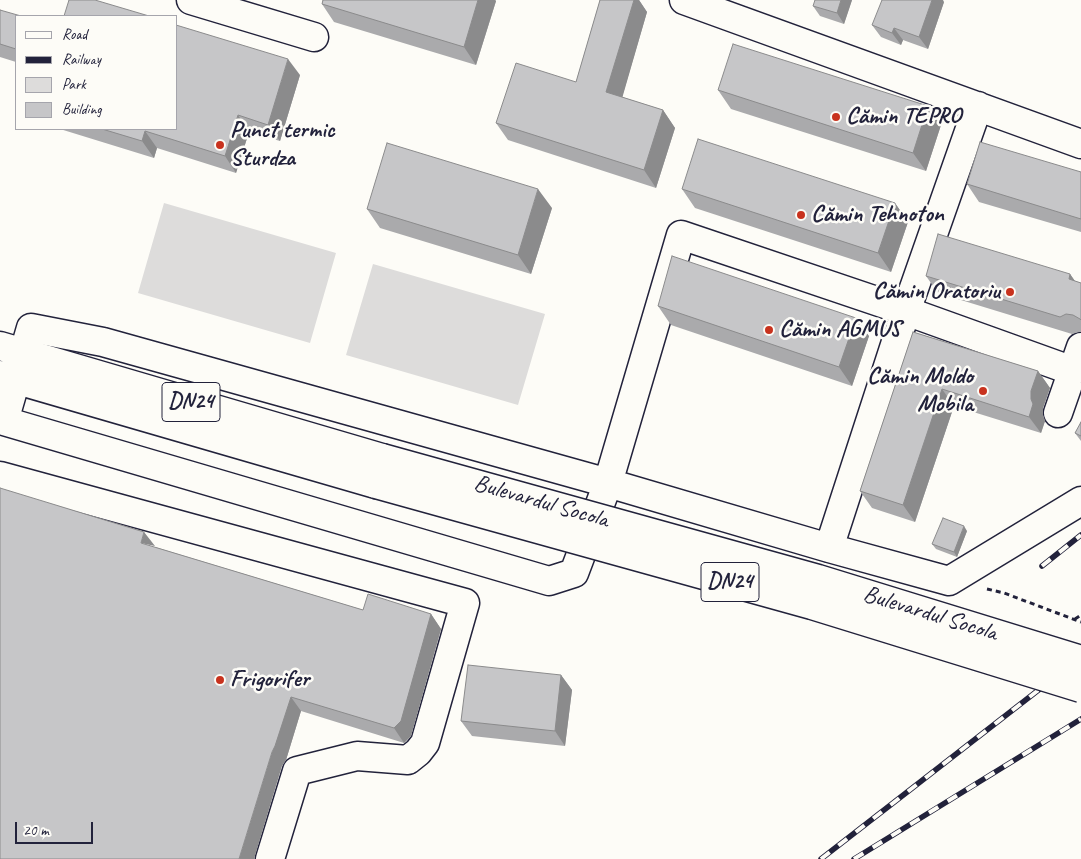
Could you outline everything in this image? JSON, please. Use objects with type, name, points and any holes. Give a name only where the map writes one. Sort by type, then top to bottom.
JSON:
[{"type":"main road","points":[[191,0],[314,36]]},
{"type":"main road","points":[[684,0],[1081,144]]},
{"type":"main road","points":[[829,548],[906,311],[978,106]]},
{"type":"main road","points":[[1058,413],[1077,359],[906,311],[680,235],[608,483],[574,573],[549,581],[4,421],[12,349],[31,328],[103,342],[608,483],[829,548],[950,581],[1081,501]]},
{"type":"main road","name":"Bulevardul Socola","points":[[12,349],[382,458],[818,580],[1081,660]]},
{"type":"main road","name":"Bulevardul Socola","points":[[8,378],[376,484],[812,605],[1081,688]]},
{"type":"main road","points":[[0,476],[465,603],[426,743],[408,760],[357,756],[296,771],[270,859]]},
{"type":"path","points":[[950,581],[1004,593],[1081,622]]},
{"type":"path","points":[[1074,620],[1081,615]]},
{"type":"green space","points":[[164,203],[336,253],[310,343],[138,293]]},
{"type":"green space","points":[[373,264],[545,314],[518,405],[346,355]]},
{"type":"building","points":[[69,0],[95,0],[146,15],[64,15]]},
{"type":"building","points":[[323,0],[478,0],[464,47],[322,4]]},
{"type":"building","points":[[600,0],[634,0],[606,92],[663,110],[644,170],[496,123],[516,63],[576,82]]},
{"type":"building","points":[[815,0],[841,0],[837,13],[813,6]]},
{"type":"building","points":[[882,0],[932,0],[919,37],[894,28],[892,33],[872,25]]},
{"type":"building","points":[[0,10],[18,15],[15,15],[15,49],[0,44]]},
{"type":"building","points":[[178,26],[288,59],[268,125],[238,115],[225,156],[145,131],[142,141],[105,130],[178,130]]},
{"type":"building","name":"Cămin TEPRO","points":[[733,44],[928,106],[913,153],[718,90]]},
{"type":"building","name":"Cămin Tehnoton","points":[[698,139],[895,203],[878,253],[682,189]]},
{"type":"building","points":[[980,142],[1081,172],[1081,219],[967,184]]},
{"type":"building","points":[[387,143],[538,189],[518,255],[367,209]]},
{"type":"building","name":"Cămin Oratoriu","points":[[938,234],[1070,274],[1069,279],[1081,283],[1081,320],[1073,315],[1066,314],[1060,317],[926,276]]},
{"type":"building","name":"Cămin AGMUS","points":[[672,256],[856,318],[839,367],[658,306]]},
{"type":"building","points":[[913,332],[1038,371],[1031,391],[1033,404],[1029,417],[942,389],[903,505],[860,491]]},
{"type":"building","points":[[1081,422],[1081,436],[1075,433]]},
{"type":"building","name":"Frigorifer","points":[[0,488],[144,532],[141,543],[363,610],[368,594],[431,614],[401,721],[394,728],[291,697],[239,859],[0,859]]},
{"type":"building","points":[[943,518],[964,526],[954,552],[932,544]]},
{"type":"building","points":[[468,665],[561,675],[555,731],[461,721]]},
{"type":"railway","points":[[1042,566],[1081,535]]},
{"type":"railway","points":[[821,859],[1081,657]]},
{"type":"railway","points":[[854,859],[1081,719]]},
{"type":"place","name":"Cămin TEPRO","points":[[836,117]]},
{"type":"place","name":"Punct termic Sturdza","points":[[220,145]]},
{"type":"place","name":"Cămin Tehnoton","points":[[801,215]]},
{"type":"place","name":"Cămin Oratoriu","points":[[1010,292]]},
{"type":"place","name":"Cămin AGMUS","points":[[769,330]]},
{"type":"place","name":"Cămin Moldo Mobila","points":[[983,391]]},
{"type":"place","name":"Frigorifer","points":[[220,680]]}]
